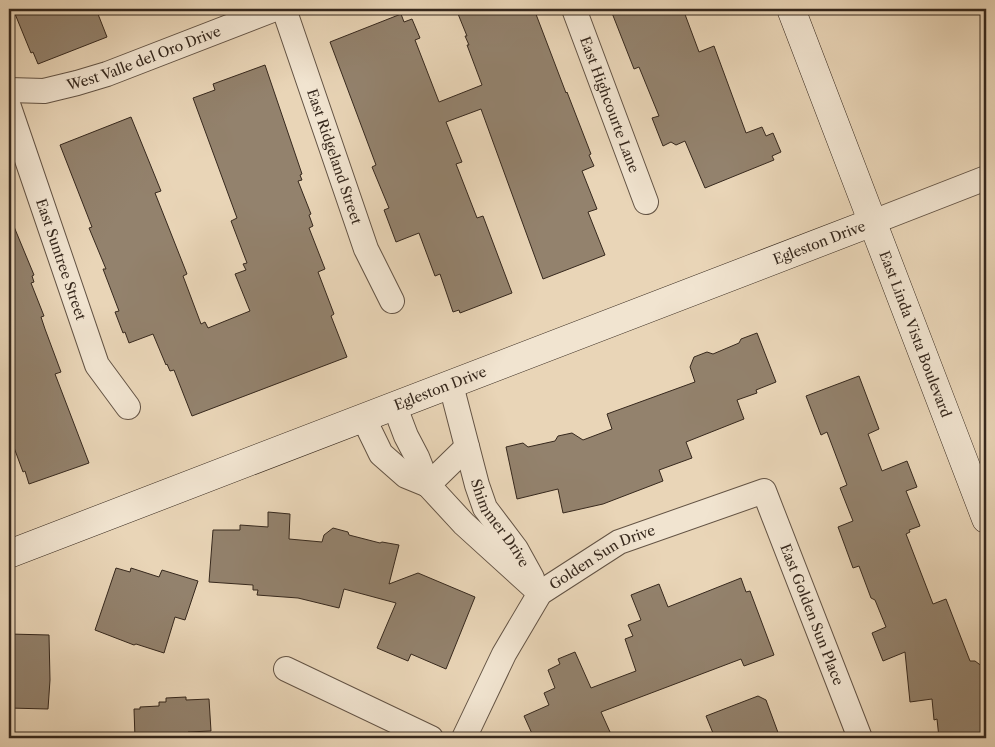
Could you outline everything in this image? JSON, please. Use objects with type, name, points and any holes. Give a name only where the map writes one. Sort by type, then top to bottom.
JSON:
[{"type":"street","name":"West Valle del Oro Drive","points":[[9,90],[44,91],[85,81],[275,9]]},
{"type":"street","name":"East Ridgeland Street","points":[[284,9],[366,249],[392,301]]},
{"type":"street","name":"East Highcourte Lane","points":[[574,9],[646,202]]},
{"type":"street","name":"East Linda Vista Boulevard","points":[[791,9],[986,519]]},
{"type":"street","name":"East Suntree Street","points":[[9,107],[98,365],[128,407]]},
{"type":"street","points":[[874,222],[986,178]]},
{"type":"street","name":"Egleston Drive","points":[[9,554],[874,222]]},
{"type":"street","name":"Shimmer Drive","points":[[450,386],[476,486],[485,508],[516,549],[540,593]]},
{"type":"street","name":"Shimmer Drive","points":[[395,407],[428,485],[464,524],[540,593]]},
{"type":"street","name":"Shimmer Drive","points":[[364,419],[381,454],[406,476],[428,485]]},
{"type":"street","points":[[428,485],[466,447]]},
{"type":"street","name":"Golden Sun Drive","points":[[464,738],[504,654],[540,593],[619,542],[764,491]]},
{"type":"street","name":"East Golden Sun Place","points":[[764,491],[860,738]]},
{"type":"street","points":[[286,669],[431,738]]},
{"type":"building","points":[[13,9],[96,9],[107,37],[38,64],[33,52],[31,53]]},
{"type":"building","points":[[456,9],[534,9],[591,154],[589,155],[594,166],[582,171],[597,209],[588,212],[605,255],[543,279],[481,109],[446,122],[462,162],[456,164],[477,218],[483,216],[512,293],[460,313],[459,310],[453,312],[440,274],[435,276],[419,233],[396,242],[384,210],[389,208],[372,167],[376,165],[330,42],[401,14],[404,22],[412,19],[420,38],[415,40],[439,102],[482,85],[467,45],[469,45],[465,36],[467,36]]},
{"type":"building","points":[[624,9],[683,9],[699,52],[714,46],[746,133],[762,127],[766,136],[773,133],[781,152],[772,156],[774,160],[705,188],[685,141],[676,145],[671,142],[663,146],[652,118],[659,116],[639,67],[634,69],[612,13]]},
{"type":"building","points":[[265,65],[302,174],[300,175],[302,180],[298,181],[311,214],[309,215],[313,226],[309,228],[325,269],[318,272],[334,314],[331,316],[347,357],[192,416],[174,370],[170,371],[166,365],[153,334],[129,343],[125,332],[123,333],[115,312],[119,311],[103,269],[106,269],[89,228],[92,227],[60,145],[131,117],[161,191],[155,193],[187,274],[183,276],[201,324],[205,322],[208,328],[250,311],[235,274],[246,270],[243,264],[247,263],[231,221],[237,218],[193,98],[215,90],[213,84]]},
{"type":"building","points":[[9,217],[34,275],[32,276],[34,282],[31,283],[44,316],[41,317],[61,372],[55,374],[89,463],[29,484],[9,434]]},
{"type":"building","points":[[757,333],[776,382],[756,390],[757,393],[737,400],[744,419],[686,442],[692,458],[659,470],[663,481],[603,504],[563,513],[558,489],[517,499],[506,447],[523,443],[528,447],[555,441],[558,436],[572,433],[583,440],[612,429],[607,414],[695,382],[690,367],[694,357],[707,352],[713,354]]},
{"type":"building","points":[[859,376],[879,429],[868,434],[882,471],[907,461],[917,487],[906,491],[920,526],[909,530],[910,532],[906,534],[933,604],[946,599],[970,661],[975,661],[983,667],[986,735],[939,738],[937,719],[934,720],[932,699],[910,702],[905,652],[883,661],[872,633],[886,627],[875,600],[871,598],[859,566],[853,568],[838,527],[853,521],[840,488],[847,485],[827,432],[821,435],[806,396]]},
{"type":"building","points":[[268,512],[290,514],[289,539],[322,542],[324,535],[333,528],[348,532],[349,535],[380,543],[399,545],[389,584],[418,573],[475,597],[446,669],[411,654],[408,661],[377,648],[396,603],[344,589],[339,608],[298,598],[257,595],[258,590],[253,590],[253,585],[209,582],[213,530],[240,530],[240,525],[268,527]]},
{"type":"building","points":[[116,568],[130,572],[131,568],[159,577],[162,570],[198,581],[185,620],[175,617],[164,653],[134,645],[95,630]]},
{"type":"building","points":[[741,578],[746,592],[750,591],[774,655],[744,666],[741,659],[601,712],[610,732],[594,738],[534,738],[524,716],[549,705],[544,693],[555,688],[548,670],[560,664],[558,659],[575,652],[591,688],[636,671],[625,639],[633,636],[628,625],[641,620],[631,595],[659,584],[668,607]]},
{"type":"building","points":[[9,634],[49,635],[50,680],[48,709],[9,708]]},
{"type":"building","points":[[758,696],[766,700],[780,738],[715,738],[706,716]]},
{"type":"building","points":[[186,697],[186,700],[209,699],[211,731],[188,732],[188,738],[135,738],[134,709],[159,706],[159,702],[166,702],[166,698]]}]
